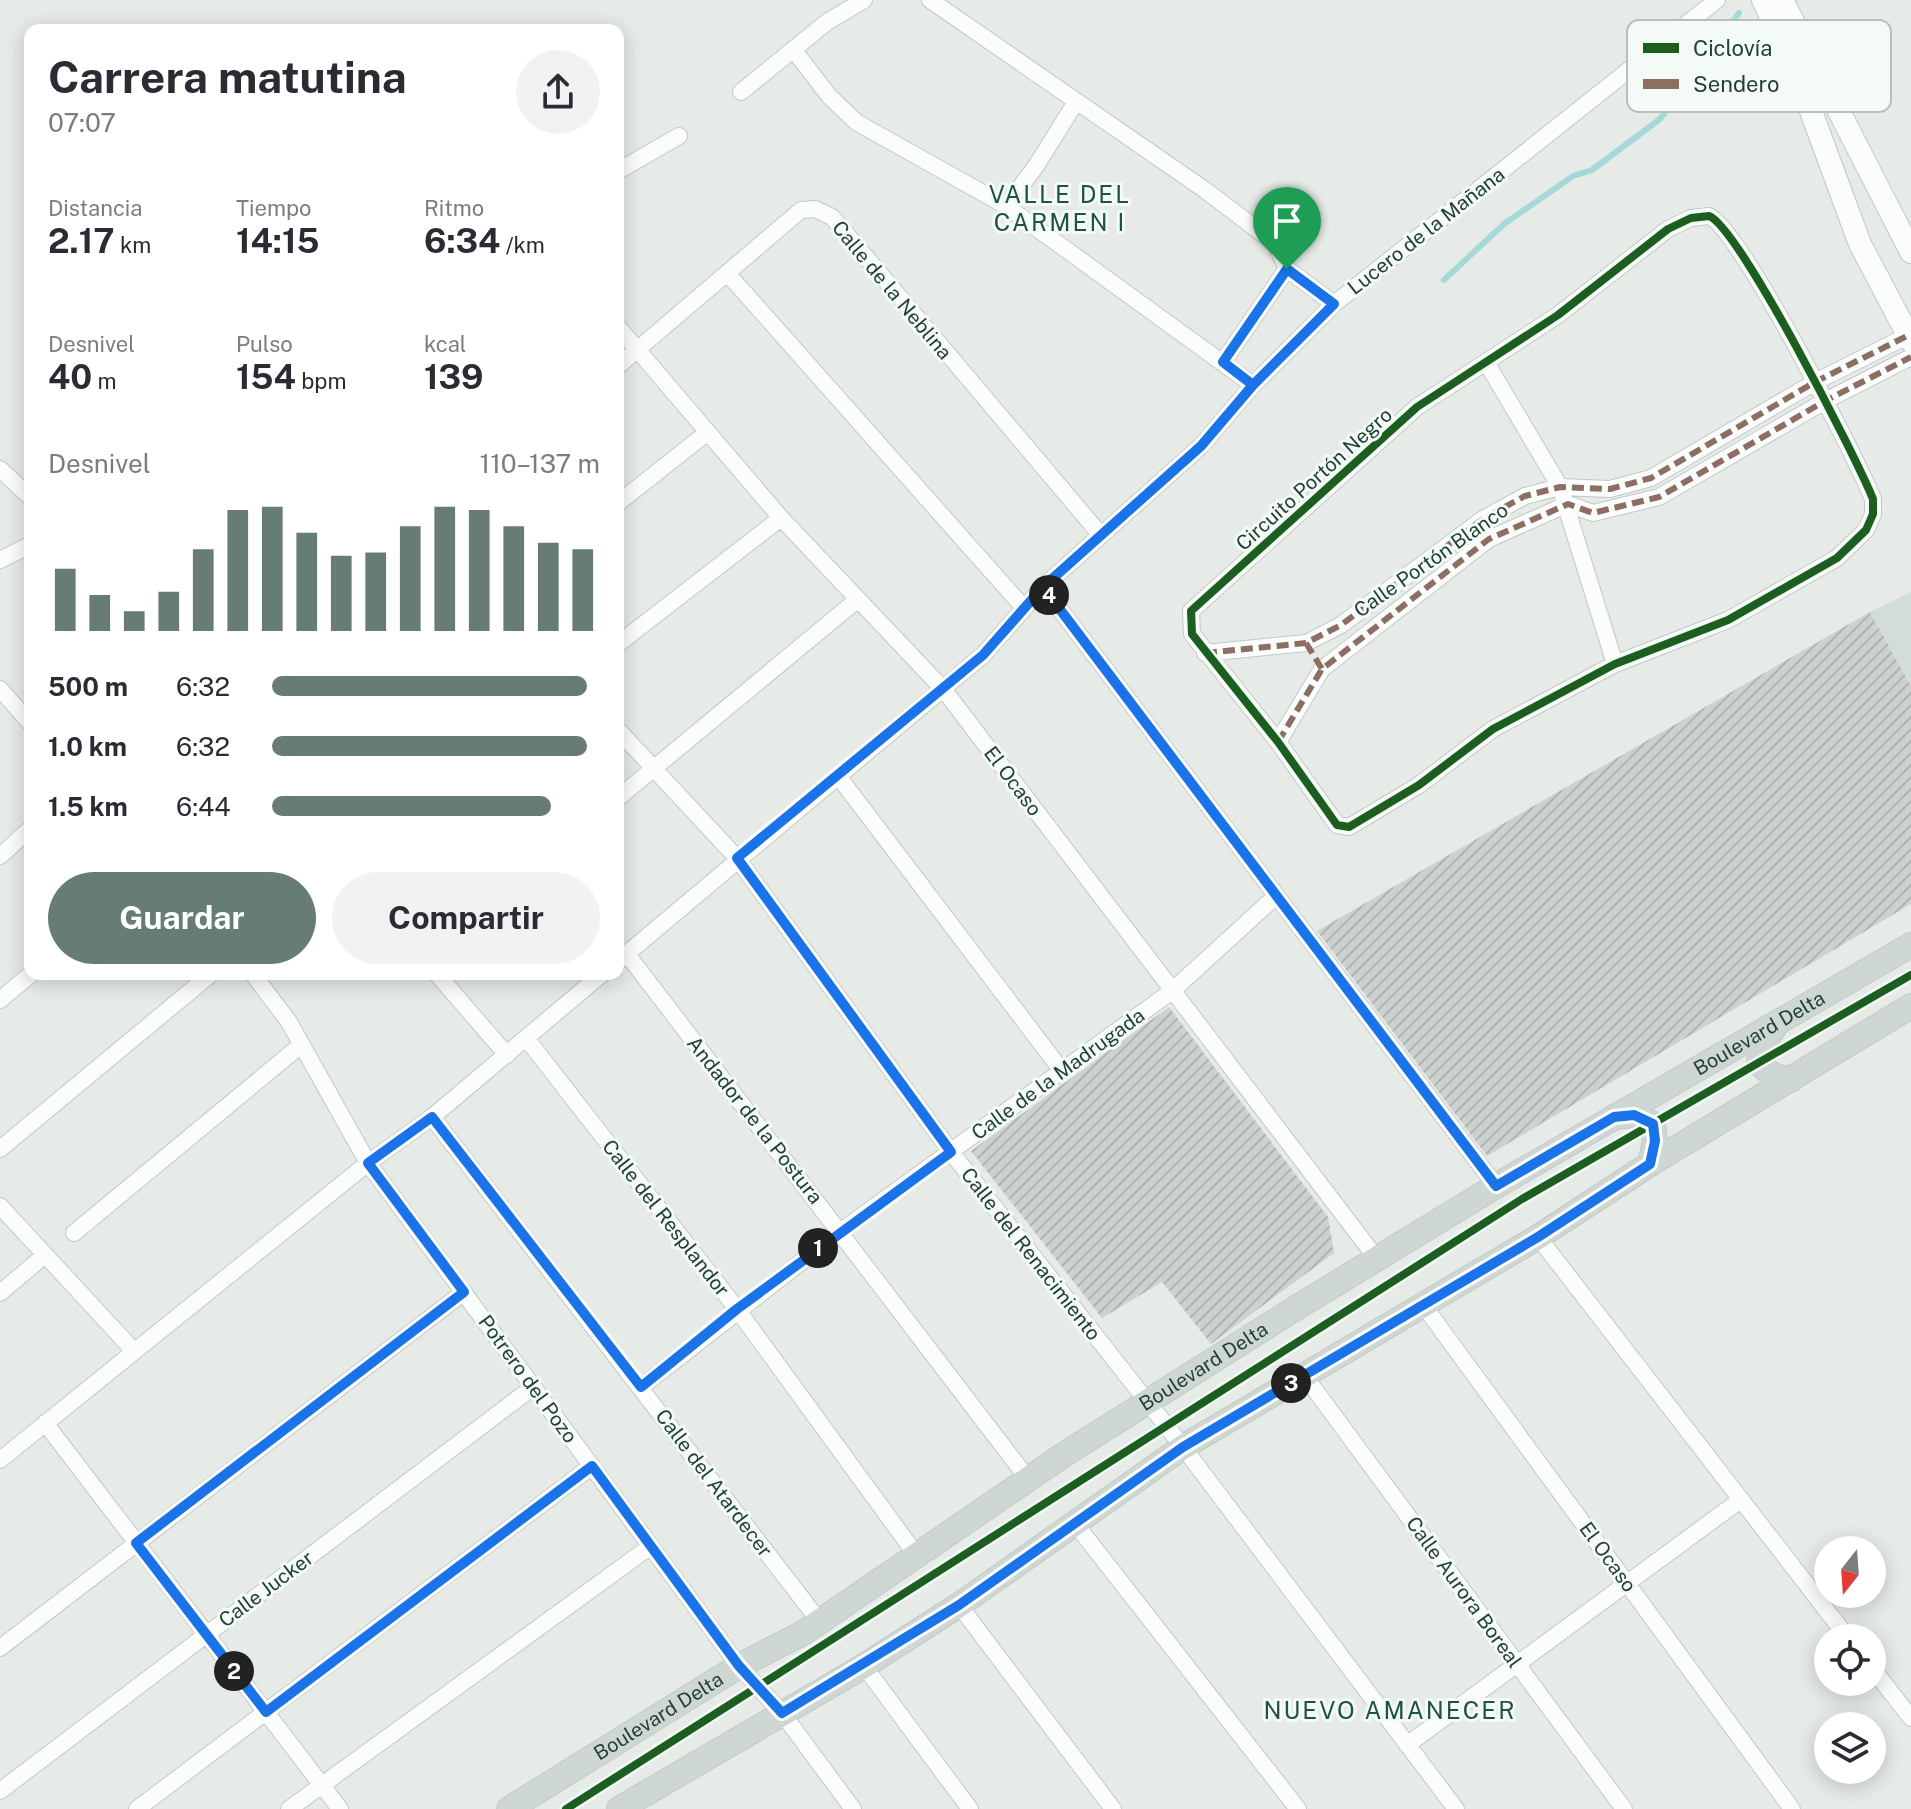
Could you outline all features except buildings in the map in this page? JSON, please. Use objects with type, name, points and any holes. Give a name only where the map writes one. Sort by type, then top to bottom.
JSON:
[{"type":"main road","points":[[1763,0],[1772,20]]},
{"type":"main road","points":[[1782,0],[1792,20]]},
{"type":"main road","points":[[1811,112],[1860,244],[1910,342]]},
{"type":"main road","points":[[1839,112],[1911,252]]},
{"type":"main road","name":"Boulevard Delta","points":[[509,1809],[739,1666],[820,1622],[1028,1479],[1377,1259],[1496,1186],[1911,945]]},
{"type":"main road","points":[[619,1809],[864,1666],[959,1605],[1183,1447],[1538,1237],[1650,1164],[1911,1006]]},
{"type":"main road","points":[[1779,1021],[1760,1050],[1759,1063],[1772,1075],[1791,1080]]},
{"type":"main road","points":[[1614,1117],[1634,1115],[1653,1124],[1655,1141],[1650,1164]]},
{"type":"street","points":[[741,92],[827,22],[864,0]]},
{"type":"street","points":[[930,0],[1205,190],[1275,243],[1287,269],[1334,304]]},
{"type":"street","name":"Lucero de la Mañana","points":[[1692,20],[1717,0]]},
{"type":"street","points":[[793,49],[829,96],[856,122],[1006,206],[1253,385]]},
{"type":"street","name":"Lucero de la Mañana","points":[[624,955],[983,655],[1043,587],[1099,533],[1201,446],[1253,385],[1334,304],[1627,71]]},
{"type":"street","points":[[1006,206],[1076,102]]},
{"type":"street","points":[[624,168],[679,136]]},
{"type":"street","name":"Calle de la Neblina","points":[[624,362],[801,210],[815,209],[832,217],[1099,533]]},
{"type":"street","name":"Circuito Portón Negro","points":[[1705,216],[1721,223],[1815,382],[1873,499],[1873,514],[1859,540],[1837,558],[1728,620],[1615,664],[1493,729],[1419,785],[1349,827],[1337,825],[1278,742],[1192,634],[1191,611],[1417,407],[1558,315],[1668,229],[1705,216]]},
{"type":"street","points":[[1223,362],[1287,269]]},
{"type":"street","points":[[727,273],[1024,608]]},
{"type":"street","name":"El Ocaso","points":[[624,334],[781,518],[944,690],[1377,1259]]},
{"type":"street","points":[[1568,504],[1593,513],[1659,497],[1825,401],[1910,342]]},
{"type":"street","name":"Calle Portón Blanco","points":[[1205,653],[1306,643],[1341,625],[1483,519],[1525,496],[1560,487],[1610,489],[1651,478],[1815,382],[1910,342]]},
{"type":"street","points":[[1486,362],[1568,504],[1615,664]]},
{"type":"street","points":[[624,498],[708,432]]},
{"type":"street","points":[[0,469],[24,491]]},
{"type":"street","name":"Calle Portón Blanco","points":[[1278,742],[1322,669],[1489,539],[1568,504]]},
{"type":"street","points":[[624,639],[781,518]]},
{"type":"street","points":[[0,560],[24,548]]},
{"type":"street","points":[[1043,587],[1496,1186]]},
{"type":"street","points":[[624,793],[857,600]]},
{"type":"street","points":[[1306,643],[1322,669]]},
{"type":"street","points":[[0,689],[24,716]]},
{"type":"street","name":"Calle del Renacimiento","points":[[624,736],[737,858],[951,1152],[1183,1447],[1456,1809]]},
{"type":"street","points":[[838,776],[1062,1071]]},
{"type":"street","points":[[0,856],[24,834]]},
{"type":"street","name":"Calle de la Madrugada","points":[[641,1387],[737,1309],[841,1231],[1172,991],[1275,897]]},
{"type":"street","name":"Andador de la Postura","points":[[624,960],[841,1231],[1028,1479]]},
{"type":"street","points":[[0,1000],[24,980]]},
{"type":"street","points":[[0,1149],[204,980]]},
{"type":"street","name":"Potrero del Pozo","points":[[257,980],[301,1045],[368,1163],[739,1666],[782,1713],[853,1809]]},
{"type":"street","points":[[442,980],[507,1055]]},
{"type":"street","points":[[0,1460],[368,1163],[432,1117],[595,980]]},
{"type":"street","name":"Calle del Resplandor","points":[[526,1038],[737,1309],[917,1556]]},
{"type":"street","points":[[74,1233],[301,1045]]},
{"type":"street","name":"Calle del Atardecer","points":[[432,1117],[820,1622]]},
{"type":"street","points":[[0,1206],[134,1351]]},
{"type":"street","points":[[1538,1237],[1837,1624]]},
{"type":"street","points":[[0,1293],[45,1255]]},
{"type":"street","points":[[0,1648],[464,1292]]},
{"type":"street","name":"El Ocaso","points":[[1424,1306],[1792,1809]]},
{"type":"street","name":"Calle Aurora Boreal","points":[[1304,1375],[1624,1809]]},
{"type":"street","name":"Calle Jucker","points":[[0,1791],[533,1387]]},
{"type":"street","points":[[45,1423],[340,1809]]},
{"type":"street","points":[[137,1809],[592,1466]]},
{"type":"street","points":[[1407,1745],[1739,1501]]},
{"type":"street","points":[[1074,1522],[1298,1809]]},
{"type":"street","points":[[289,1809],[651,1546]]},
{"type":"street","points":[[959,1605],[1113,1809]]},
{"type":"street","points":[[864,1666],[970,1809]]},
{"type":"street","points":[[1886,1686],[1911,1718]]},
{"type":"shaded area","points":[[1911,592],[1911,686],[1870,612]]},
{"type":"waterway","points":[[1734,20],[1739,13]]},
{"type":"waterway","points":[[1444,280],[1504,224],[1573,176],[1592,170],[1665,112]]},
{"type":"marked path","points":[[1205,653],[1306,643],[1341,625],[1483,519],[1525,496],[1560,487],[1610,489],[1651,478],[1815,382],[1911,334]]},
{"type":"marked path","points":[[1278,742],[1322,669],[1489,539],[1568,504],[1593,513],[1659,497],[1825,401],[1911,357]]},
{"type":"marked path","points":[[1306,643],[1322,669]]},
{"type":"cycle path","points":[[1709,216],[1724,230],[1770,299],[1844,439],[1873,499],[1873,514],[1866,530],[1837,558],[1728,620],[1615,664],[1493,729],[1419,785],[1349,827],[1337,825],[1278,742],[1192,634],[1191,611],[1417,407],[1558,315],[1668,229],[1691,218],[1709,216]]},
{"type":"cycle path","points":[[566,1809],[1522,1199],[1911,975]]},
{"type":"district","name":"VALLE DEL CARMEN I","points":[[1060,208]]},
{"type":"district","name":"NUEVO AMANECER","points":[[1390,1710]]},
{"type":"route","points":[[1287,269],[1223,362],[1253,385],[1201,446],[1099,533],[1043,587],[983,655],[944,690],[737,858],[951,1152],[737,1309],[641,1387],[432,1117],[368,1163],[464,1292],[136,1543],[266,1712],[592,1466],[739,1666],[782,1713],[864,1666],[959,1605],[1183,1447],[1538,1237],[1650,1164],[1655,1141],[1653,1124],[1634,1115],[1614,1117],[1496,1186],[1043,587],[1099,533],[1150,489],[1201,446],[1253,385],[1334,304],[1287,269]]}]
